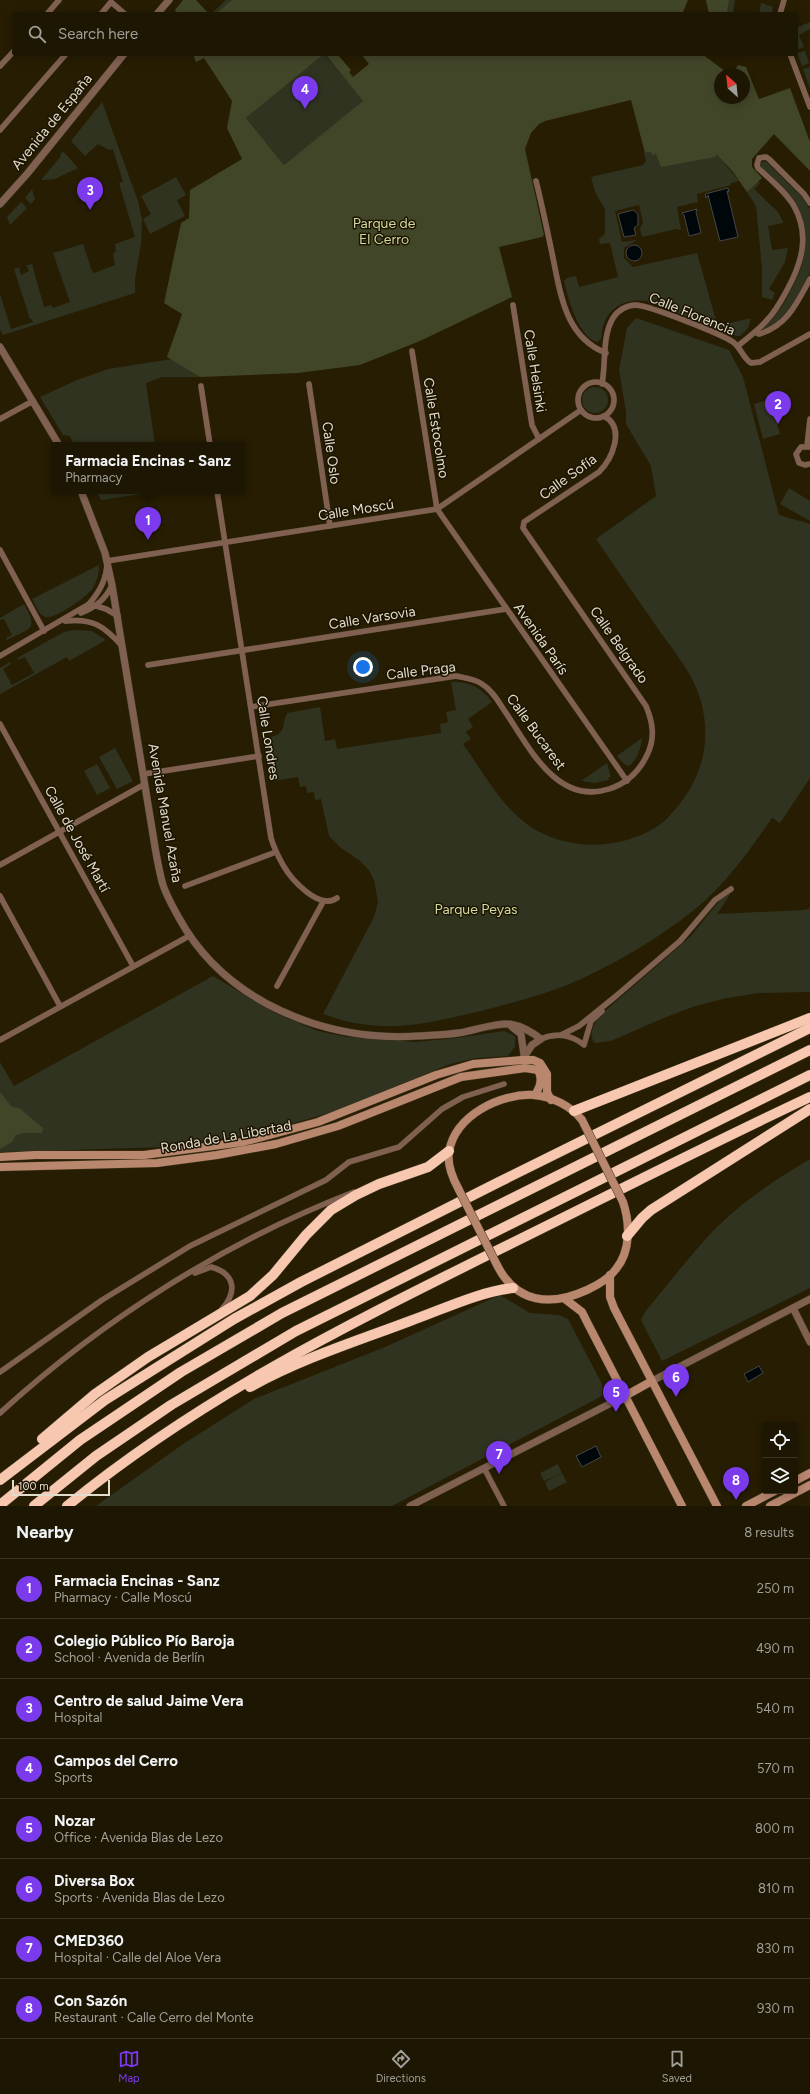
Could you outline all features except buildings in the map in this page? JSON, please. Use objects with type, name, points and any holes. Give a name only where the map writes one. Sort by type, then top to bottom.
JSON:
[{"type":"highway","points":[[574,1111],[810,1018]]},
{"type":"highway","points":[[0,1480],[104,1400],[234,1319],[301,1282],[810,1028]]},
{"type":"highway","points":[[0,1505],[80,1440],[180,1372],[282,1313],[810,1050]]},
{"type":"highway","points":[[34,1506],[96,1456],[165,1410],[296,1331],[810,1075]]},
{"type":"highway","points":[[67,1506],[164,1434],[210,1403],[343,1328],[810,1097]]},
{"type":"highway","points":[[627,1236],[651,1210],[810,1109]]},
{"type":"highway","points":[[10,1472],[50,1432],[95,1394],[148,1357],[240,1303],[262,1286],[306,1235],[331,1210],[356,1195],[380,1184],[428,1167],[449,1151]]},
{"type":"highway","points":[[164,1434],[258,1382],[310,1360],[483,1294],[495,1290],[513,1288]]},
{"type":"main road","name":"Ronda de La Libertad","points":[[0,1157],[35,1155],[144,1155],[243,1142],[318,1122],[456,1068],[523,1057],[533,1060],[544,1068],[548,1074],[547,1092],[551,1100]]},
{"type":"main road","name":"Ronda de La Libertad","points":[[0,1167],[156,1163],[276,1144],[338,1126],[390,1106],[434,1086],[461,1077],[483,1072],[524,1068],[538,1070],[541,1076],[541,1082],[536,1096]]},
{"type":"main road","points":[[536,1096],[551,1100],[574,1111],[582,1120],[623,1202],[627,1216],[627,1236],[621,1260],[610,1275],[593,1287],[565,1299],[543,1300],[529,1296],[513,1288],[501,1274],[459,1190],[450,1168],[449,1151],[458,1131],[464,1123],[481,1110],[509,1097],[536,1096]]},
{"type":"main road","points":[[610,1275],[610,1297],[614,1308],[717,1506]]},
{"type":"main road","points":[[565,1299],[582,1312],[682,1506]]},
{"type":"main road","points":[[625,1396],[652,1381]]},
{"type":"main road","points":[[798,1479],[810,1473]]},
{"type":"main road","points":[[770,1506],[810,1485]]},
{"type":"main road","points":[[746,1506],[769,1494]]},
{"type":"street","points":[[49,12],[59,0]]},
{"type":"street","points":[[159,12],[169,0]]},
{"type":"street","points":[[781,12],[784,0]]},
{"type":"street","points":[[103,12],[111,2],[123,12]]},
{"type":"street","points":[[0,66],[12,53]]},
{"type":"street","points":[[0,130],[64,56]]},
{"type":"street","name":"Avenida de España","points":[[0,204],[27,174],[122,56]]},
{"type":"street","points":[[791,56],[810,107]]},
{"type":"street","points":[[738,346],[755,332],[777,310],[798,270],[803,252],[803,231],[796,212],[785,195],[758,168],[758,158],[766,157],[769,159],[804,194],[810,203]]},
{"type":"street","points":[[536,181],[564,307],[582,337],[597,350],[606,353]]},
{"type":"street","points":[[755,332],[759,334],[766,332],[789,316],[810,279]]},
{"type":"street","name":"Calle Helsinki","points":[[513,305],[532,425],[539,439]]},
{"type":"street","name":"Calle Florencia","points":[[602,384],[608,333],[612,319],[620,310],[631,306],[654,310],[726,338],[738,346],[747,360],[756,363],[810,334]]},
{"type":"street","points":[[0,347],[57,442]]},
{"type":"street","name":"Calle Estocolmo","points":[[412,351],[437,509]]},
{"type":"street","points":[[590,383],[602,384],[609,389],[613,399],[610,410],[604,416],[592,417],[581,410],[578,399],[583,388],[590,383]]},
{"type":"street","name":"Calle Oslo","points":[[309,384],[330,526]]},
{"type":"street","points":[[201,386],[210,442]]},
{"type":"street","points":[[0,419],[33,401]]},
{"type":"street","name":"Calle Moscú","points":[[107,561],[437,509],[581,410]]},
{"type":"street","name":"Calle Sofía","points":[[523,528],[524,522],[599,472],[608,461],[614,448],[615,440],[610,422],[604,416]]},
{"type":"street","points":[[810,419],[809,447],[798,449],[796,458],[802,465],[810,464]]},
{"type":"street","name":"Avenida Manuel Azaña","points":[[83,494],[107,561],[112,585],[163,884],[189,936],[205,957],[230,980],[276,1009],[311,1022],[349,1031],[416,1036],[456,1033],[506,1024],[514,1025],[530,1031],[541,1039]]},
{"type":"street","name":"Calle Londres","points":[[217,494],[271,838],[276,852],[292,877],[304,889],[323,902]]},
{"type":"street","name":"Avenida París","points":[[437,509],[627,781]]},
{"type":"street","name":"Calle Belgrado","points":[[523,528],[646,706],[653,728],[651,743],[642,766],[627,781]]},
{"type":"street","points":[[0,550],[44,631]]},
{"type":"street","points":[[0,656],[73,615],[89,604],[99,592],[106,577],[107,561]]},
{"type":"street","points":[[73,615],[96,606],[109,591],[112,585]]},
{"type":"street","points":[[89,604],[118,616]]},
{"type":"street","name":"Calle Varsovia","points":[[148,665],[506,609]]},
{"type":"street","points":[[62,621],[79,619],[95,623],[113,636],[123,647]]},
{"type":"street","name":"Calle Praga","points":[[251,708],[456,676],[470,679],[482,684],[494,695]]},
{"type":"street","name":"Calle Bucarest","points":[[494,695],[541,763],[560,783],[580,791],[596,792],[614,788],[627,781]]},
{"type":"street","name":"Calle de José Martí","points":[[0,724],[133,966]]},
{"type":"street","points":[[144,774],[259,756]]},
{"type":"street","points":[[0,864],[145,784]]},
{"type":"street","points":[[185,886],[276,852]]},
{"type":"street","points":[[523,1057],[532,1045],[541,1039],[562,1035],[579,1026],[680,941],[715,900],[731,889]]},
{"type":"street","points":[[0,896],[60,1006]]},
{"type":"street","points":[[277,986],[323,902],[330,902],[337,898]]},
{"type":"street","points":[[0,1040],[189,936]]},
{"type":"street","points":[[562,1035],[574,1038],[584,1045],[591,1021],[616,996]]},
{"type":"street","points":[[506,1024],[516,1029],[521,1034],[523,1057]]},
{"type":"street","points":[[0,1372],[102,1300],[190,1246],[326,1180],[349,1162],[399,1147],[442,1108],[463,1097],[504,1084]]},
{"type":"street","points":[[0,1413],[82,1345],[120,1317],[219,1255],[335,1199],[380,1184]]},
{"type":"street","points":[[170,1286],[211,1267],[222,1272],[228,1278],[232,1292],[230,1299],[222,1310],[202,1324]]},
{"type":"street","points":[[652,1381],[810,1299]]},
{"type":"street","points":[[793,1308],[810,1342]]},
{"type":"street","points":[[410,1506],[625,1396]]},
{"type":"street","points":[[484,1468],[504,1506]]},
{"type":"green space","points":[[183,0],[196,0],[207,12],[176,12],[175,10]]},
{"type":"green space","points":[[226,0],[232,0],[217,12],[213,12]]},
{"type":"green space","points":[[232,0],[688,0],[683,12],[217,12]]},
{"type":"green space","points":[[706,0],[729,0],[727,12],[709,12]]},
{"type":"green space","points":[[729,0],[735,0],[733,12],[727,12]]},
{"type":"green space","points":[[761,3],[773,7],[772,12],[759,12]]},
{"type":"green space","points":[[810,22],[810,29],[799,35],[804,47],[798,49],[798,40],[798,27]]},
{"type":"green space","points":[[805,51],[809,63],[802,66],[798,53]]},
{"type":"green space","name":"Parque de El Cerro","points":[[194,56],[322,56],[246,118],[284,165],[363,101],[327,56],[339,56],[351,70],[349,72],[353,77],[369,64],[363,56],[705,56],[721,68],[714,68],[714,104],[750,104],[750,77],[759,99],[790,88],[810,142],[810,171],[774,134],[752,159],[752,167],[762,178],[747,192],[733,172],[717,155],[715,157],[661,167],[656,154],[652,155],[651,152],[645,153],[631,100],[545,121],[539,124],[531,133],[525,149],[544,235],[542,237],[499,247],[512,297],[420,341],[360,365],[298,373],[200,377],[167,357],[182,314],[164,303],[181,223],[189,218],[190,190],[242,159],[227,128],[232,101],[204,58],[196,62]]},
{"type":"green space","points":[[322,56],[326,56],[364,101],[284,165],[246,118]]},
{"type":"green space","name":"Parque de El Cerro","points":[[738,65],[746,68],[736,68]]},
{"type":"green space","points":[[810,67],[810,89],[803,69]]},
{"type":"green space","points":[[102,102],[138,201],[142,220],[141,244],[135,279],[135,293],[3,335],[0,330],[0,294],[11,329],[33,322],[32,319],[30,319],[14,269],[21,267],[19,269],[21,275],[29,271],[27,266],[25,266],[32,264],[44,307],[51,305],[53,308],[70,302],[53,253],[83,244],[94,273],[115,265],[113,253],[116,252],[115,244],[135,237],[119,183],[123,182],[113,149],[109,150],[98,144],[85,156],[71,141]]},
{"type":"green space","points":[[63,151],[78,168],[55,179],[41,180],[61,156],[60,155]]},
{"type":"green space","points":[[651,152],[656,154],[715,157],[717,155],[739,181],[731,183],[731,185],[697,194],[698,202],[677,207],[681,230],[676,229],[642,237],[640,229],[643,222],[639,205],[615,211],[622,242],[637,240],[624,248],[624,258],[633,267],[697,253],[717,324],[722,325],[751,318],[748,328],[740,336],[736,336],[647,301],[640,300],[626,302],[614,309],[606,319],[603,326],[601,339],[597,342],[590,339],[579,325],[571,306],[564,281],[567,278],[576,276],[579,287],[618,277],[610,243],[600,244],[599,239],[605,234],[605,209],[596,194],[591,177],[643,165],[646,161],[644,153]]},
{"type":"green space","points":[[764,161],[767,162],[801,196],[810,209],[810,273],[790,311],[779,322],[763,330],[762,328],[772,319],[787,298],[798,275],[805,253],[805,231],[799,210],[786,190],[762,168],[760,164]]},
{"type":"green space","points":[[176,177],[186,195],[177,200],[185,216],[150,234],[143,219],[151,214],[141,196]]},
{"type":"green space","points":[[758,181],[760,183],[754,189],[778,212],[783,222],[768,226],[772,250],[788,248],[785,262],[769,289],[775,293],[772,300],[762,297],[762,269],[756,206],[747,192]]},
{"type":"green space","points":[[32,189],[35,199],[31,204],[25,198]]},
{"type":"green space","points":[[21,202],[27,208],[10,225],[7,217]]},
{"type":"green space","name":"Parque Peyas","points":[[636,318],[729,350],[743,377],[779,515],[810,524],[810,778],[780,823],[772,818],[736,867],[706,900],[654,939],[625,957],[581,979],[530,998],[477,1012],[418,1024],[382,1026],[363,1024],[323,1014],[374,917],[378,902],[374,880],[368,869],[359,860],[341,848],[329,836],[321,799],[315,800],[314,792],[307,793],[306,786],[300,787],[298,777],[274,781],[267,738],[281,732],[287,713],[320,707],[325,741],[335,739],[337,749],[441,733],[440,724],[448,722],[446,712],[456,710],[451,682],[474,686],[483,692],[492,702],[468,719],[473,727],[466,732],[471,739],[463,744],[507,806],[529,826],[556,839],[571,843],[616,843],[645,833],[666,820],[685,796],[698,772],[702,760],[705,733],[702,706],[691,676],[596,539],[656,496],[651,466],[626,424],[626,412],[619,370],[627,328]]},
{"type":"green space","points":[[172,359],[200,377],[162,377],[146,383],[155,442],[73,442],[70,436],[63,435],[40,397],[77,380],[108,369]]},
{"type":"green space","points":[[595,387],[604,391],[608,400],[604,409],[595,413],[586,409],[582,400],[586,391]]},
{"type":"green space","points":[[771,399],[780,434],[763,439],[754,404]]},
{"type":"green space","points":[[789,488],[810,501],[810,521],[780,504]]},
{"type":"green space","points":[[98,494],[142,494],[101,500]]},
{"type":"green space","points":[[99,565],[95,584],[89,593],[63,612],[45,617],[37,609],[32,599]]},
{"type":"green space","points":[[24,604],[31,619],[30,628],[7,640],[6,638],[12,635],[4,619],[0,620],[0,618]]},
{"type":"green space","points":[[74,630],[92,631],[106,640],[69,661],[67,657],[0,694],[0,668],[10,662],[11,664],[3,669],[12,685],[34,673],[25,657],[18,660],[17,658],[64,632]]},
{"type":"green space","points":[[642,738],[640,750],[634,760],[629,766],[624,764],[617,756]]},
{"type":"green space","points":[[115,748],[133,781],[117,789],[99,757]]},
{"type":"green space","points":[[607,763],[611,777],[608,778],[609,780],[595,783],[581,781]]},
{"type":"green space","points":[[97,764],[110,788],[97,795],[84,771]]},
{"type":"green space","points":[[731,893],[717,914],[805,910],[810,908],[810,992],[759,993],[727,998],[695,1006],[611,1041],[595,1043],[592,1034],[597,1018],[691,936],[720,900]]},
{"type":"green space","points":[[213,976],[277,1014],[318,1031],[347,1037],[416,1042],[504,1031],[515,1036],[515,1047],[508,1056],[477,1058],[450,1064],[336,1111],[281,1127],[241,1136],[168,1147],[0,1152],[0,1062],[14,1086]]},
{"type":"green space","points":[[0,1092],[12,1107],[19,1108],[43,1128],[42,1133],[23,1133],[16,1135],[12,1142],[0,1149]]},
{"type":"green space","points":[[810,1159],[810,1288],[662,1361],[641,1320],[645,1312],[695,1251],[723,1221],[759,1192]]},
{"type":"green space","points":[[500,1295],[530,1313],[559,1315],[568,1319],[602,1384],[602,1396],[392,1506],[96,1506],[183,1444],[254,1399],[385,1347]]},
{"type":"green space","points":[[558,1464],[562,1473],[544,1481],[540,1473]]},
{"type":"green space","points":[[562,1473],[567,1482],[549,1491],[545,1482]]},
{"type":"shaded area","points":[[728,188],[729,192],[727,191],[738,237],[720,241],[708,195],[706,198],[705,194]]},
{"type":"shaded area","points":[[697,209],[696,212],[701,233],[689,236],[684,215],[682,213]]},
{"type":"shaded area","points":[[633,210],[638,214],[638,225],[634,228],[636,235],[624,237],[618,214]]},
{"type":"shaded area","points":[[634,245],[640,247],[642,253],[640,259],[634,261],[628,259],[626,253],[628,247]]},
{"type":"shaded area","points":[[759,1366],[763,1373],[748,1382],[744,1374]]},
{"type":"shaded area","points":[[596,1446],[601,1457],[582,1467],[576,1456]]},
{"type":"place","name":"Campos del Cerro","points":[[305,109]]},
{"type":"place","name":"Centro de salud Jaime Vera","points":[[90,210]]},
{"type":"place","name":"Colegio Público Pío Baroja","points":[[778,424]]},
{"type":"place","name":"Farmacia Encinas - Sanz","points":[[148,540]]},
{"type":"place","name":"Diversa Box","points":[[676,1397]]},
{"type":"place","name":"Nozar","points":[[616,1412]]},
{"type":"place","name":"CMED360","points":[[499,1474]]},
{"type":"place","name":"Con Sazón","points":[[736,1500]]}]
